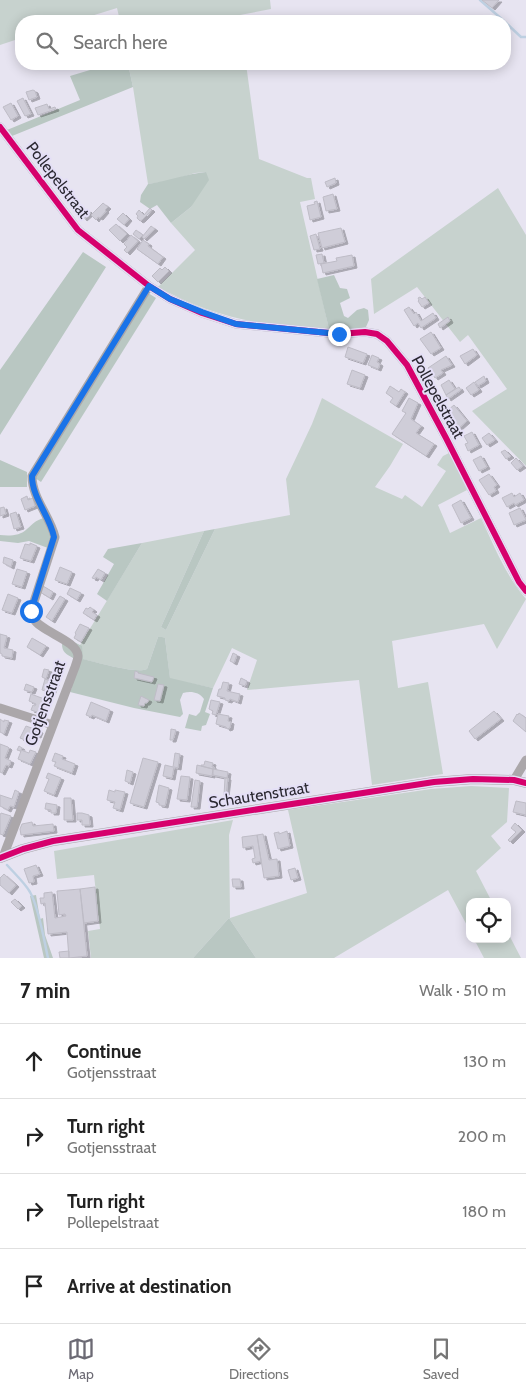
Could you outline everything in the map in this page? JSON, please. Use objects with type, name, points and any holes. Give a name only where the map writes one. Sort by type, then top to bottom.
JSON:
[{"type":"street","name":"Pollepelstraat","points":[[0,127],[78,230],[149,286],[170,299],[236,324],[339,334],[365,332],[377,334],[387,342],[407,365],[519,582],[526,591]]},
{"type":"street","name":"Gotjensstraat","points":[[1,858],[78,656],[77,651],[72,646],[38,624],[33,618],[31,611],[54,537],[52,528],[34,491],[32,476],[149,286]]},
{"type":"street","points":[[0,708],[53,725]]},
{"type":"street","points":[[514,780],[526,760]]},
{"type":"street","name":"Schautenstraat","points":[[1,858],[23,849],[54,841],[434,782],[473,779],[514,780],[526,783]]},
{"type":"shaded area","points":[[0,0],[270,0],[271,9],[240,15],[119,15],[117,8],[94,15],[15,15],[15,40],[0,45]]},
{"type":"shaded area","points":[[90,70],[129,70],[133,87],[12,136],[7,130],[80,100],[70,76]]},
{"type":"shaded area","points":[[129,70],[247,70],[259,159],[311,178],[315,199],[300,202],[329,329],[280,325],[236,318],[183,300],[158,287],[195,250],[171,223],[191,207],[206,172],[148,184]]},
{"type":"shaded area","points":[[206,172],[209,180],[191,207],[171,223],[157,205],[150,209],[140,202],[141,195],[148,184]]},
{"type":"shaded area","points":[[498,188],[526,235],[526,466],[472,411],[507,389],[468,335],[460,342],[417,287],[374,314],[371,279]]},
{"type":"shaded area","points":[[83,252],[106,267],[0,435],[0,370]]},
{"type":"shaded area","points":[[334,275],[340,288],[347,289],[350,298],[340,303],[344,316],[348,318],[357,310],[364,308],[368,310],[369,320],[366,327],[353,330],[329,329],[317,279]]},
{"type":"shaded area","points":[[148,293],[156,298],[41,482],[35,478]]},
{"type":"shaded area","points":[[322,398],[403,444],[375,487],[402,499],[405,495],[422,507],[446,471],[437,465],[443,456],[449,453],[467,490],[438,505],[450,533],[481,518],[506,571],[526,599],[497,649],[484,624],[392,641],[398,688],[428,682],[443,774],[372,785],[359,680],[247,690],[257,660],[232,648],[213,688],[170,679],[165,638],[158,637],[147,669],[125,669],[82,659],[80,645],[142,543],[204,531],[161,627],[166,630],[215,529],[290,515],[286,479]]},
{"type":"shaded area","points":[[0,460],[27,472],[27,487],[0,487]]},
{"type":"shaded area","points":[[44,518],[51,534],[48,548],[29,541],[18,543],[0,541],[0,535],[21,533],[36,521]]},
{"type":"shaded area","points":[[215,529],[166,630],[161,627],[204,531]]},
{"type":"shaded area","points":[[142,543],[107,601],[97,594],[114,564],[103,557],[108,549]]},
{"type":"shaded area","points":[[158,637],[165,638],[170,678],[213,688],[205,712],[210,714],[206,725],[202,726],[201,731],[185,728],[189,714],[196,716],[200,712],[204,699],[195,693],[183,693],[180,700],[183,714],[180,717],[70,692],[72,687],[66,684],[73,658],[65,652],[62,644],[68,639],[82,646],[83,659],[125,669],[142,670],[147,669]]},
{"type":"shaded area","points":[[471,786],[509,788],[507,822],[491,836],[501,848],[476,871],[490,898],[466,898],[466,924],[448,890],[334,958],[256,958],[229,918],[193,958],[91,958],[88,931],[100,929],[94,875],[57,879],[54,851],[233,820],[229,835],[230,918],[307,893],[288,810],[431,789]]},
{"type":"shaded area","points":[[36,895],[40,919],[43,918],[45,935],[53,958],[44,958],[30,896]]},
{"type":"shaded area","points":[[229,918],[256,958],[193,958]]},
{"type":"shaded area","points":[[511,939],[521,958],[484,958],[476,943],[511,943]]},
{"type":"building","points":[[482,0],[499,0],[492,8]]},
{"type":"building","points":[[33,90],[37,97],[29,100],[26,92]]},
{"type":"building","points":[[23,98],[31,114],[25,116],[17,101]]},
{"type":"building","points":[[11,103],[18,116],[11,120],[3,107]]},
{"type":"building","points":[[47,104],[49,109],[55,107],[56,109],[38,115],[35,108]]},
{"type":"building","points":[[335,178],[336,183],[327,187],[325,182]]},
{"type":"building","points":[[333,194],[337,209],[326,211],[323,197]]},
{"type":"building","points":[[317,201],[321,217],[310,220],[307,206],[315,204],[314,202]]},
{"type":"building","points":[[103,203],[108,207],[100,218],[98,217],[96,220],[91,215]]},
{"type":"building","points":[[150,208],[152,210],[142,220],[140,221],[137,218],[136,214],[139,210],[144,215]]},
{"type":"building","points":[[88,210],[91,213],[84,219],[81,215]]},
{"type":"building","points":[[123,213],[129,219],[124,225],[117,219]]},
{"type":"building","points":[[116,224],[127,234],[120,241],[109,230]]},
{"type":"building","points":[[151,226],[155,229],[144,239],[142,237]]},
{"type":"building","points":[[341,228],[345,242],[322,248],[318,233]]},
{"type":"building","points":[[136,230],[143,235],[139,239],[133,234]]},
{"type":"building","points":[[316,234],[320,249],[314,250],[310,236]]},
{"type":"building","points":[[131,235],[138,241],[127,253],[124,250],[127,247],[124,244]]},
{"type":"building","points":[[143,240],[163,257],[158,264],[137,249]]},
{"type":"building","points":[[322,254],[324,263],[318,264],[316,255]]},
{"type":"building","points":[[352,255],[354,266],[323,273],[321,264],[337,261],[336,258]]},
{"type":"building","points":[[165,267],[169,271],[158,282],[152,276],[160,268],[162,270]]},
{"type":"building","points":[[420,297],[422,299],[425,297],[429,303],[422,307],[418,301]]},
{"type":"building","points":[[409,307],[414,314],[416,312],[421,321],[433,313],[436,318],[421,328],[418,323],[414,326],[404,310]]},
{"type":"building","points":[[448,317],[450,321],[440,328],[438,324]]},
{"type":"building","points":[[431,332],[441,348],[431,354],[420,339]]},
{"type":"building","points":[[348,347],[367,354],[363,363],[345,357]]},
{"type":"building","points":[[473,349],[477,355],[465,364],[460,356]]},
{"type":"building","points":[[372,355],[379,358],[377,362],[380,364],[378,369],[368,365]]},
{"type":"building","points":[[446,356],[452,365],[441,370],[443,373],[435,378],[428,368]]},
{"type":"building","points":[[352,370],[365,375],[360,388],[347,384]]},
{"type":"building","points":[[484,376],[486,381],[478,386],[475,382]]},
{"type":"building","points":[[449,380],[455,389],[446,395],[441,385]]},
{"type":"building","points":[[474,382],[479,390],[471,395],[466,388]]},
{"type":"building","points":[[390,386],[399,392],[401,389],[405,392],[396,406],[390,402],[393,398],[386,393]]},
{"type":"building","points":[[459,387],[461,390],[448,399],[446,395]]},
{"type":"building","points":[[409,398],[418,403],[411,419],[421,426],[416,433],[434,444],[426,456],[392,434],[406,413],[402,411]]},
{"type":"building","points":[[454,405],[467,421],[459,428],[448,410]]},
{"type":"building","points":[[472,432],[479,445],[468,451],[465,444],[468,443],[464,436]]},
{"type":"building","points":[[489,433],[495,440],[487,445],[482,438]]},
{"type":"building","points":[[505,450],[511,456],[506,459],[501,452]]},
{"type":"building","points":[[481,456],[487,467],[479,471],[473,460]]},
{"type":"building","points":[[516,458],[523,466],[517,470],[511,463]]},
{"type":"building","points":[[489,474],[497,485],[494,487],[496,491],[489,495],[479,480]]},
{"type":"building","points":[[512,493],[514,497],[520,493],[524,500],[507,507],[502,498]]},
{"type":"building","points":[[27,496],[28,500],[33,498],[35,506],[25,510],[21,499]]},
{"type":"building","points":[[461,500],[471,518],[461,523],[452,505]]},
{"type":"building","points":[[4,507],[6,514],[0,516],[0,508]]},
{"type":"building","points":[[520,508],[526,520],[514,525],[509,513]]},
{"type":"building","points":[[16,512],[21,527],[14,529],[10,514]]},
{"type":"building","points":[[30,543],[37,546],[31,561],[20,558],[25,544],[30,545]]},
{"type":"building","points":[[4,557],[13,560],[11,567],[3,563]]},
{"type":"building","points":[[60,567],[72,572],[67,584],[55,580]]},
{"type":"building","points":[[17,569],[27,572],[22,587],[12,584]]},
{"type":"building","points":[[98,569],[105,573],[101,580],[96,577],[95,579],[92,578]]},
{"type":"building","points":[[43,586],[53,592],[50,598],[40,592]]},
{"type":"building","points":[[70,588],[81,593],[77,600],[67,594]]},
{"type":"building","points":[[8,594],[18,598],[12,613],[2,610]]},
{"type":"building","points":[[60,596],[65,599],[52,621],[46,617]]},
{"type":"building","points":[[90,607],[94,610],[92,612],[97,615],[94,620],[83,613],[86,608]]},
{"type":"building","points":[[80,624],[89,628],[81,642],[74,638]]},
{"type":"building","points":[[0,634],[7,636],[4,648],[13,650],[12,658],[2,656],[0,653]]},
{"type":"building","points":[[32,638],[46,646],[40,655],[27,647]]},
{"type":"building","points":[[233,653],[237,655],[234,663],[230,661]]},
{"type":"building","points":[[44,669],[49,670],[46,679],[42,677]]},
{"type":"building","points":[[135,671],[154,677],[152,682],[134,678]]},
{"type":"building","points":[[241,678],[247,681],[245,686],[239,684]]},
{"type":"building","points":[[45,679],[56,683],[52,693],[42,690]]},
{"type":"building","points":[[223,682],[229,683],[227,691],[240,694],[238,702],[230,699],[229,701],[225,700],[225,698],[217,696]]},
{"type":"building","points":[[26,684],[34,687],[32,692],[24,690]]},
{"type":"building","points":[[158,684],[164,685],[160,701],[154,700]]},
{"type":"building","points":[[31,694],[47,700],[43,714],[31,710],[33,705],[35,706],[36,704],[29,701]]},
{"type":"building","points":[[141,696],[149,700],[144,706],[138,705]]},
{"type":"building","points":[[211,700],[220,702],[216,715],[212,714],[213,711],[209,709]]},
{"type":"building","points":[[91,702],[110,710],[106,721],[92,715],[91,717],[86,715]]},
{"type":"building","points":[[494,711],[501,719],[475,739],[469,731]]},
{"type":"building","points":[[519,713],[526,718],[526,732],[513,721]]},
{"type":"building","points":[[218,714],[229,716],[230,728],[227,729],[216,724]]},
{"type":"building","points":[[0,719],[4,722],[4,720],[9,721],[4,734],[0,732]]},
{"type":"building","points":[[26,726],[40,731],[38,736],[35,735],[33,743],[20,738]]},
{"type":"building","points":[[171,729],[176,730],[173,740],[170,740]]},
{"type":"building","points":[[0,744],[9,748],[5,758],[11,761],[9,766],[6,765],[2,773],[0,772]]},
{"type":"building","points":[[19,746],[22,748],[21,750],[29,753],[30,750],[36,752],[30,764],[18,759],[21,751],[17,750]]},
{"type":"building","points":[[55,753],[63,756],[62,759],[75,764],[72,773],[54,766],[56,762],[52,761]]},
{"type":"building","points":[[175,753],[180,754],[178,768],[174,767],[172,778],[163,776],[165,765],[173,767]]},
{"type":"building","points":[[143,758],[158,762],[144,807],[130,803]]},
{"type":"building","points":[[205,761],[213,763],[213,769],[201,766],[204,765]]},
{"type":"building","points":[[197,765],[213,769],[212,776],[196,773]]},
{"type":"building","points":[[213,769],[228,772],[227,778],[213,775]]},
{"type":"building","points":[[127,770],[133,772],[130,783],[125,781]]},
{"type":"building","points":[[48,773],[61,778],[54,795],[44,791],[49,779],[46,778]]},
{"type":"building","points":[[181,776],[190,777],[187,800],[177,799]]},
{"type":"building","points":[[225,778],[228,778],[226,795],[224,795]]},
{"type":"building","points":[[195,780],[200,781],[197,807],[191,807]]},
{"type":"building","points":[[159,785],[169,788],[165,806],[159,805],[156,802]]},
{"type":"building","points":[[15,790],[19,792],[14,807],[10,806],[8,810],[0,806],[0,795],[12,799]]},
{"type":"building","points":[[109,790],[125,792],[120,810],[113,808],[115,802],[107,800]]},
{"type":"building","points":[[64,798],[71,798],[73,820],[64,820]]},
{"type":"building","points":[[516,801],[526,803],[526,815],[513,812]]},
{"type":"building","points":[[46,803],[57,805],[56,813],[51,813],[51,810],[45,809]]},
{"type":"building","points":[[1,813],[11,816],[3,835],[0,834]]},
{"type":"building","points":[[77,813],[89,815],[90,825],[82,825],[82,820],[77,820]]},
{"type":"building","points":[[32,822],[33,826],[53,824],[54,831],[21,835],[20,829],[22,824]]},
{"type":"building","points":[[515,823],[522,830],[510,842],[508,840],[516,832],[511,828]]},
{"type":"building","points":[[287,831],[290,846],[278,849],[274,833],[279,832],[279,834]]},
{"type":"building","points":[[263,834],[269,860],[277,859],[279,876],[264,878],[257,835]]},
{"type":"building","points":[[257,835],[261,861],[253,863],[252,859],[255,858],[253,846],[243,848],[242,837]]},
{"type":"building","points":[[36,865],[40,874],[33,876],[34,882],[29,883],[24,869]]},
{"type":"building","points":[[295,868],[298,878],[291,880],[288,870]]},
{"type":"building","points":[[4,874],[16,885],[9,893],[0,885],[0,878]]},
{"type":"building","points":[[232,879],[240,879],[241,887],[233,887]]},
{"type":"building","points":[[95,887],[98,921],[84,923],[80,889]]},
{"type":"building","points":[[80,889],[87,956],[69,958],[67,932],[48,934],[45,903],[41,904],[40,898],[44,898],[44,893],[52,892],[55,918],[66,916],[65,914],[59,915],[57,891]]},
{"type":"building","points":[[15,899],[22,906],[18,909],[11,902]]},
{"type":"building","points":[[69,951],[69,958],[60,958],[59,952]]},
{"type":"waterway","points":[[480,0],[497,15]]},
{"type":"waterway","points":[[511,28],[521,37],[526,37]]},
{"type":"waterway","points":[[7,865],[30,892],[41,924],[48,958]]},
{"type":"cycle path","points":[[0,127],[78,230],[149,286],[170,299],[202,313],[236,324],[339,334],[365,332],[377,334],[387,341],[407,365],[519,582],[526,591]]},
{"type":"cycle path","points":[[0,858],[23,849],[53,841],[434,782],[473,779],[514,780],[526,783]]},
{"type":"route","points":[[31,611],[54,537],[52,528],[34,491],[32,476],[149,286],[170,299],[236,324],[339,334]]}]
